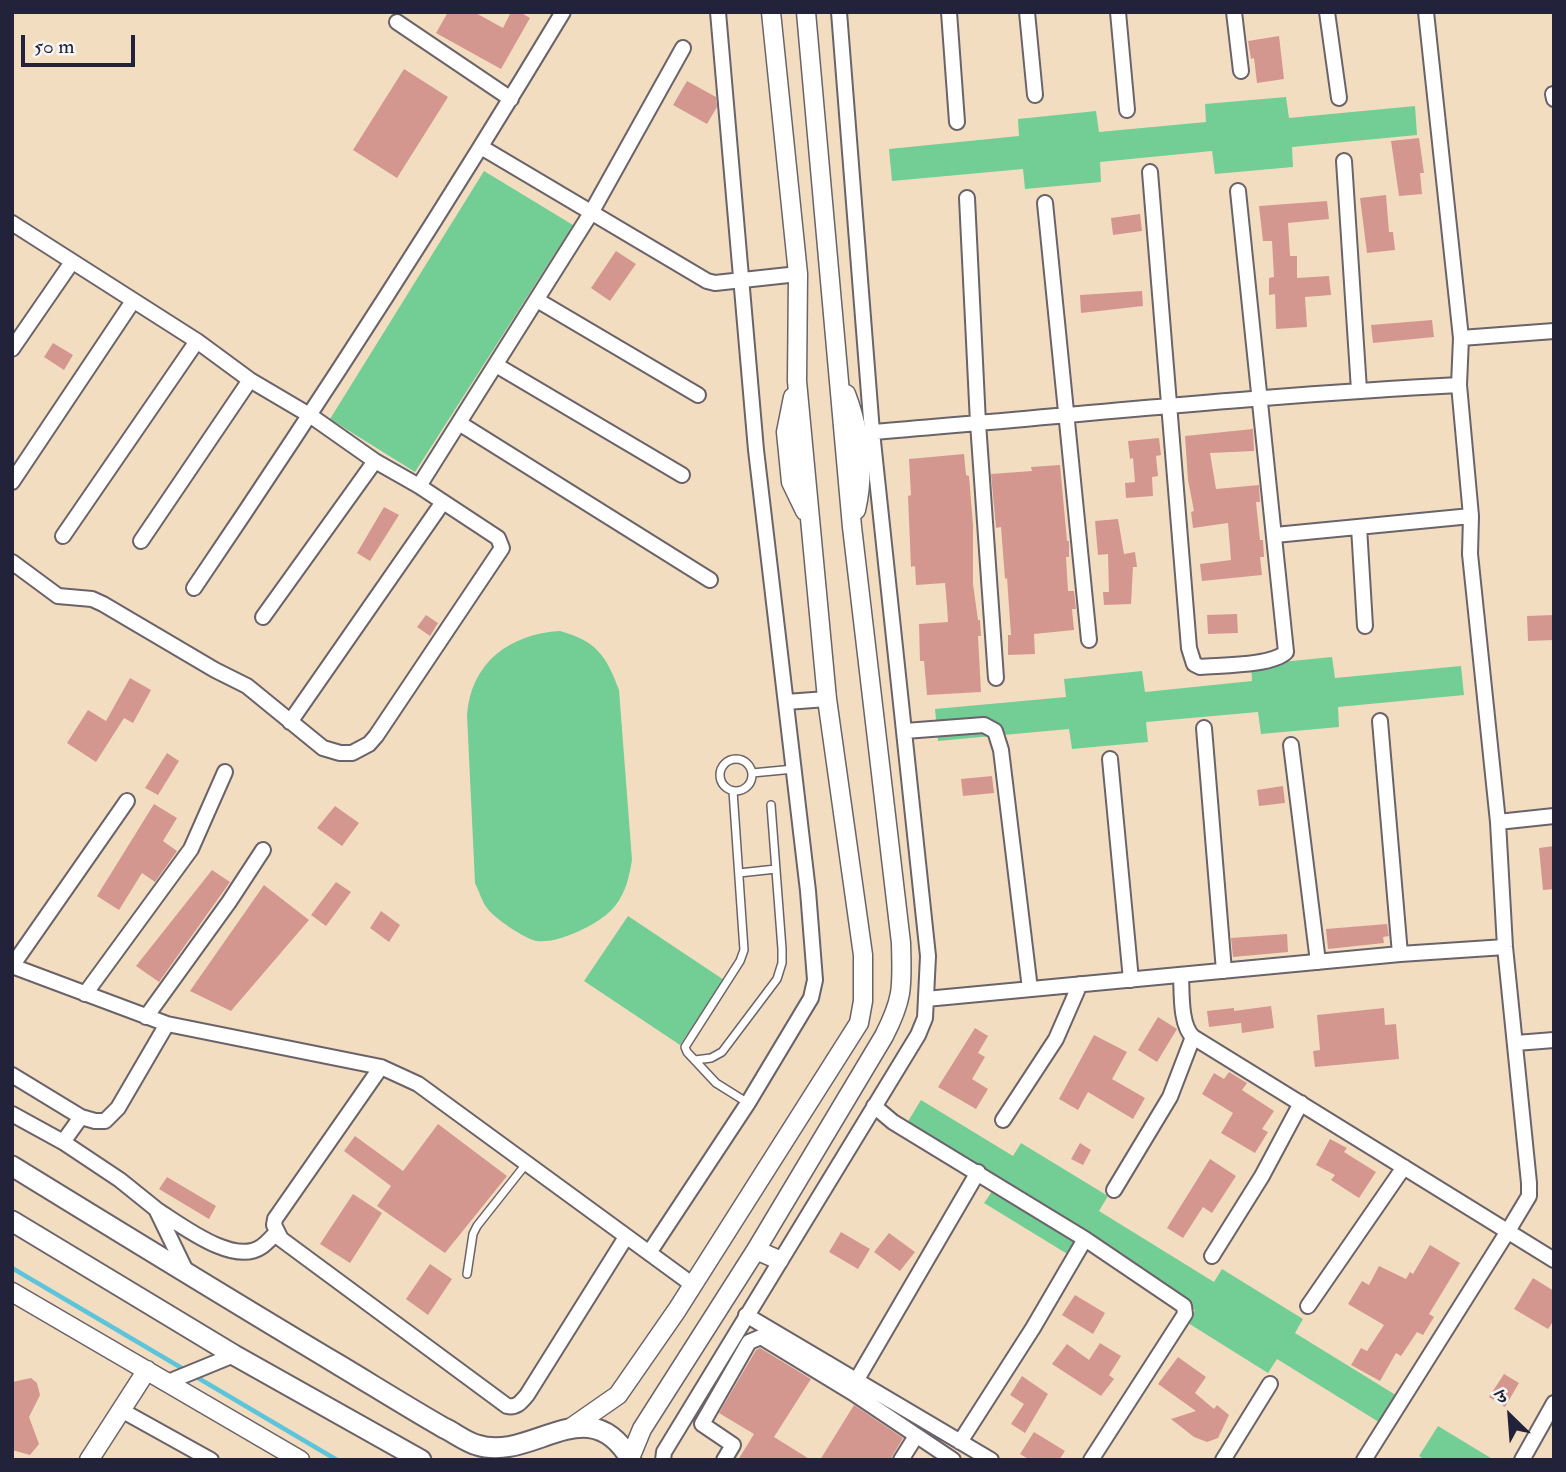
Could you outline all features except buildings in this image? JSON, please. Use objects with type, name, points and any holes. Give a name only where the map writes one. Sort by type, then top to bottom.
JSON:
[{"type":"main road","points":[[12,1166],[478,1446],[511,1448],[572,1427],[590,1428],[606,1434],[620,1444],[630,1459]]},
{"type":"main road","points":[[12,1220],[225,1359],[421,1460]]},
{"type":"main road","points":[[526,1460],[531,1450],[546,1436]]},
{"type":"street","points":[[194,588],[311,416],[563,12]]},
{"type":"street","points":[[649,1253],[748,1103],[811,998],[815,980],[808,891],[757,450],[718,12]]},
{"type":"street","points":[[572,1427],[618,1395],[693,1285],[859,1023],[863,1001],[863,956],[827,699],[810,520],[791,482],[786,432],[797,381],[798,274],[771,12]]},
{"type":"street","points":[[630,1459],[642,1429],[756,1250],[884,1036],[898,1008],[902,989],[901,943],[852,527],[806,12]]},
{"type":"street","points":[[663,1460],[664,1452],[918,1035],[925,1018],[928,956],[872,432],[839,12]]},
{"type":"street","points":[[949,12],[957,122]]},
{"type":"street","points":[[1027,12],[1035,95]]},
{"type":"street","points":[[1118,12],[1127,110]]},
{"type":"street","points":[[1234,12],[1241,71]]},
{"type":"street","points":[[1327,12],[1339,98]]},
{"type":"street","points":[[1364,1460],[1508,1231],[1528,1196],[1530,1183],[1505,947],[1498,822],[1471,554],[1471,516],[1459,385],[1461,338],[1426,12]]},
{"type":"street","points":[[397,22],[511,99]]},
{"type":"street","points":[[419,486],[592,213],[683,48]]},
{"type":"street","points":[[481,147],[707,281],[798,274]]},
{"type":"street","points":[[1344,161],[1359,390]]},
{"type":"street","points":[[1150,172],[1189,648],[1194,664],[1200,667],[1265,661],[1286,653],[1238,191]]},
{"type":"street","points":[[967,198],[978,423],[996,678]]},
{"type":"street","points":[[1045,203],[1088,640]]},
{"type":"street","points":[[12,562],[58,597],[92,599],[103,604],[247,686],[323,748],[352,753],[360,750],[376,736],[502,548],[498,538],[419,486],[375,461],[311,416],[250,380],[197,341],[72,262],[14,229]]},
{"type":"street","points":[[12,349],[72,262]]},
{"type":"street","points":[[537,300],[698,395]]},
{"type":"street","points":[[12,482],[133,301]]},
{"type":"street","points":[[1461,338],[1554,331]]},
{"type":"street","points":[[63,536],[197,341]]},
{"type":"street","points":[[496,365],[682,475]]},
{"type":"street","points":[[141,541],[250,380]]},
{"type":"street","points":[[872,432],[1067,413],[1359,390],[1459,385]]},
{"type":"street","points":[[459,423],[710,580]]},
{"type":"street","points":[[263,617],[375,461]]},
{"type":"street","points":[[290,722],[443,502]]},
{"type":"street","points":[[1275,535],[1471,516]]},
{"type":"street","points":[[1359,527],[1365,626]]},
{"type":"street","points":[[786,702],[827,699]]},
{"type":"street","points":[[1380,721],[1400,954]]},
{"type":"street","points":[[905,731],[984,725],[995,731],[1001,750],[1030,989]]},
{"type":"street","points":[[1204,728],[1224,971]]},
{"type":"street","points":[[1291,745],[1318,962]]},
{"type":"street","points":[[1110,759],[1131,980]]},
{"type":"street","points":[[85,994],[191,849],[225,772]]},
{"type":"street","points":[[127,802],[12,966],[167,1024],[381,1067],[418,1084],[693,1285]]},
{"type":"street","points":[[1498,822],[1554,816]]},
{"type":"street","points":[[146,1017],[263,850]]},
{"type":"street","points":[[926,999],[1400,954],[1505,947]]},
{"type":"street","points":[[1181,976],[1188,1032],[1193,1037],[1554,1260]]},
{"type":"street","points":[[1003,1120],[1055,1039],[1080,984]]},
{"type":"street","points":[[12,1075],[81,1117],[105,1121],[111,1116],[167,1024]]},
{"type":"street","points":[[1114,1190],[1170,1097],[1193,1037]]},
{"type":"street","points":[[1516,1043],[1554,1040]]},
{"type":"street","points":[[381,1067],[275,1219],[276,1232],[281,1239],[498,1400],[512,1407],[527,1395],[626,1237]]},
{"type":"street","points":[[1212,1256],[1262,1177],[1301,1104]]},
{"type":"street","points":[[874,1107],[892,1122],[1085,1239],[1181,1303],[1185,1310],[1163,1349],[1091,1460]]},
{"type":"street","points":[[12,1114],[62,1142],[120,1180],[156,1209],[218,1247],[245,1252],[259,1249],[276,1232]]},
{"type":"street","points":[[62,1142],[81,1117]]},
{"type":"street","points":[[1308,1306],[1404,1167]]},
{"type":"street","points":[[856,1381],[978,1172]]},
{"type":"street","points":[[156,1209],[187,1273]]},
{"type":"street","points":[[960,1442],[1033,1328],[1085,1239]]},
{"type":"street","points":[[756,1250],[779,1260]]},
{"type":"street","points":[[12,1292],[147,1370],[175,1379],[300,1460]]},
{"type":"street","points":[[746,1315],[991,1460]]},
{"type":"street","points":[[724,1460],[733,1445],[702,1424],[748,1342],[761,1337],[853,1393],[953,1460]]},
{"type":"street","points":[[175,1379],[225,1359]]},
{"type":"street","points":[[89,1460],[147,1370]]},
{"type":"street","points":[[1223,1460],[1270,1384]]},
{"type":"street","points":[[1522,1460],[1554,1403]]},
{"type":"street","points":[[121,1410],[211,1460]]},
{"type":"street","points":[[901,1460],[916,1436]]},
{"type":"lane","points":[[734,758],[749,765],[752,773],[751,782],[746,788],[733,791],[721,783],[719,774],[724,764],[734,758]]},
{"type":"lane","points":[[752,773],[794,769]]},
{"type":"lane","points":[[733,791],[744,950],[740,961],[687,1043],[687,1052],[716,1083],[748,1103]]},
{"type":"lane","points":[[695,1060],[711,1058],[722,1052],[781,970],[771,804]]},
{"type":"lane","points":[[739,873],[776,869]]},
{"type":"lane","points":[[467,1274],[473,1234],[477,1226],[526,1164]]},
{"type":"green space","points":[[1286,97],[1289,118],[1415,106],[1417,135],[1292,147],[1293,167],[1215,174],[1212,151],[1100,162],[1101,182],[1025,189],[1023,169],[892,181],[889,149],[1019,136],[1018,119],[1096,111],[1099,132],[1206,122],[1205,104]]},
{"type":"green space","points":[[484,171],[573,225],[415,472],[330,419]]},
{"type":"green space","points":[[560,631],[583,640],[598,651],[619,690],[632,860],[624,890],[609,913],[568,936],[537,941],[518,933],[491,912],[475,883],[467,715],[476,680],[496,654],[525,638]]},
{"type":"green space","points":[[1332,657],[1335,678],[1461,666],[1464,695],[1338,707],[1339,727],[1261,734],[1258,712],[1146,722],[1148,742],[1072,749],[1069,729],[938,741],[935,709],[1066,697],[1064,679],[1142,671],[1145,692],[1252,681],[1251,665]]},
{"type":"green space","points":[[628,916],[724,980],[680,1045],[584,981]]},
{"type":"green space","points":[[921,1100],[1013,1156],[1021,1143],[1108,1196],[1099,1211],[1214,1282],[1222,1269],[1303,1319],[1295,1333],[1399,1397],[1382,1424],[1277,1359],[1268,1373],[1188,1323],[1195,1310],[1079,1239],[1069,1255],[984,1203],[993,1190],[901,1133]]},
{"type":"green space","points":[[1438,1426],[1494,1460],[1425,1460],[1419,1456]]},
{"type":"waterway","points":[[12,1268],[185,1370]]},
{"type":"waterway","points":[[193,1375],[337,1460]]}]
